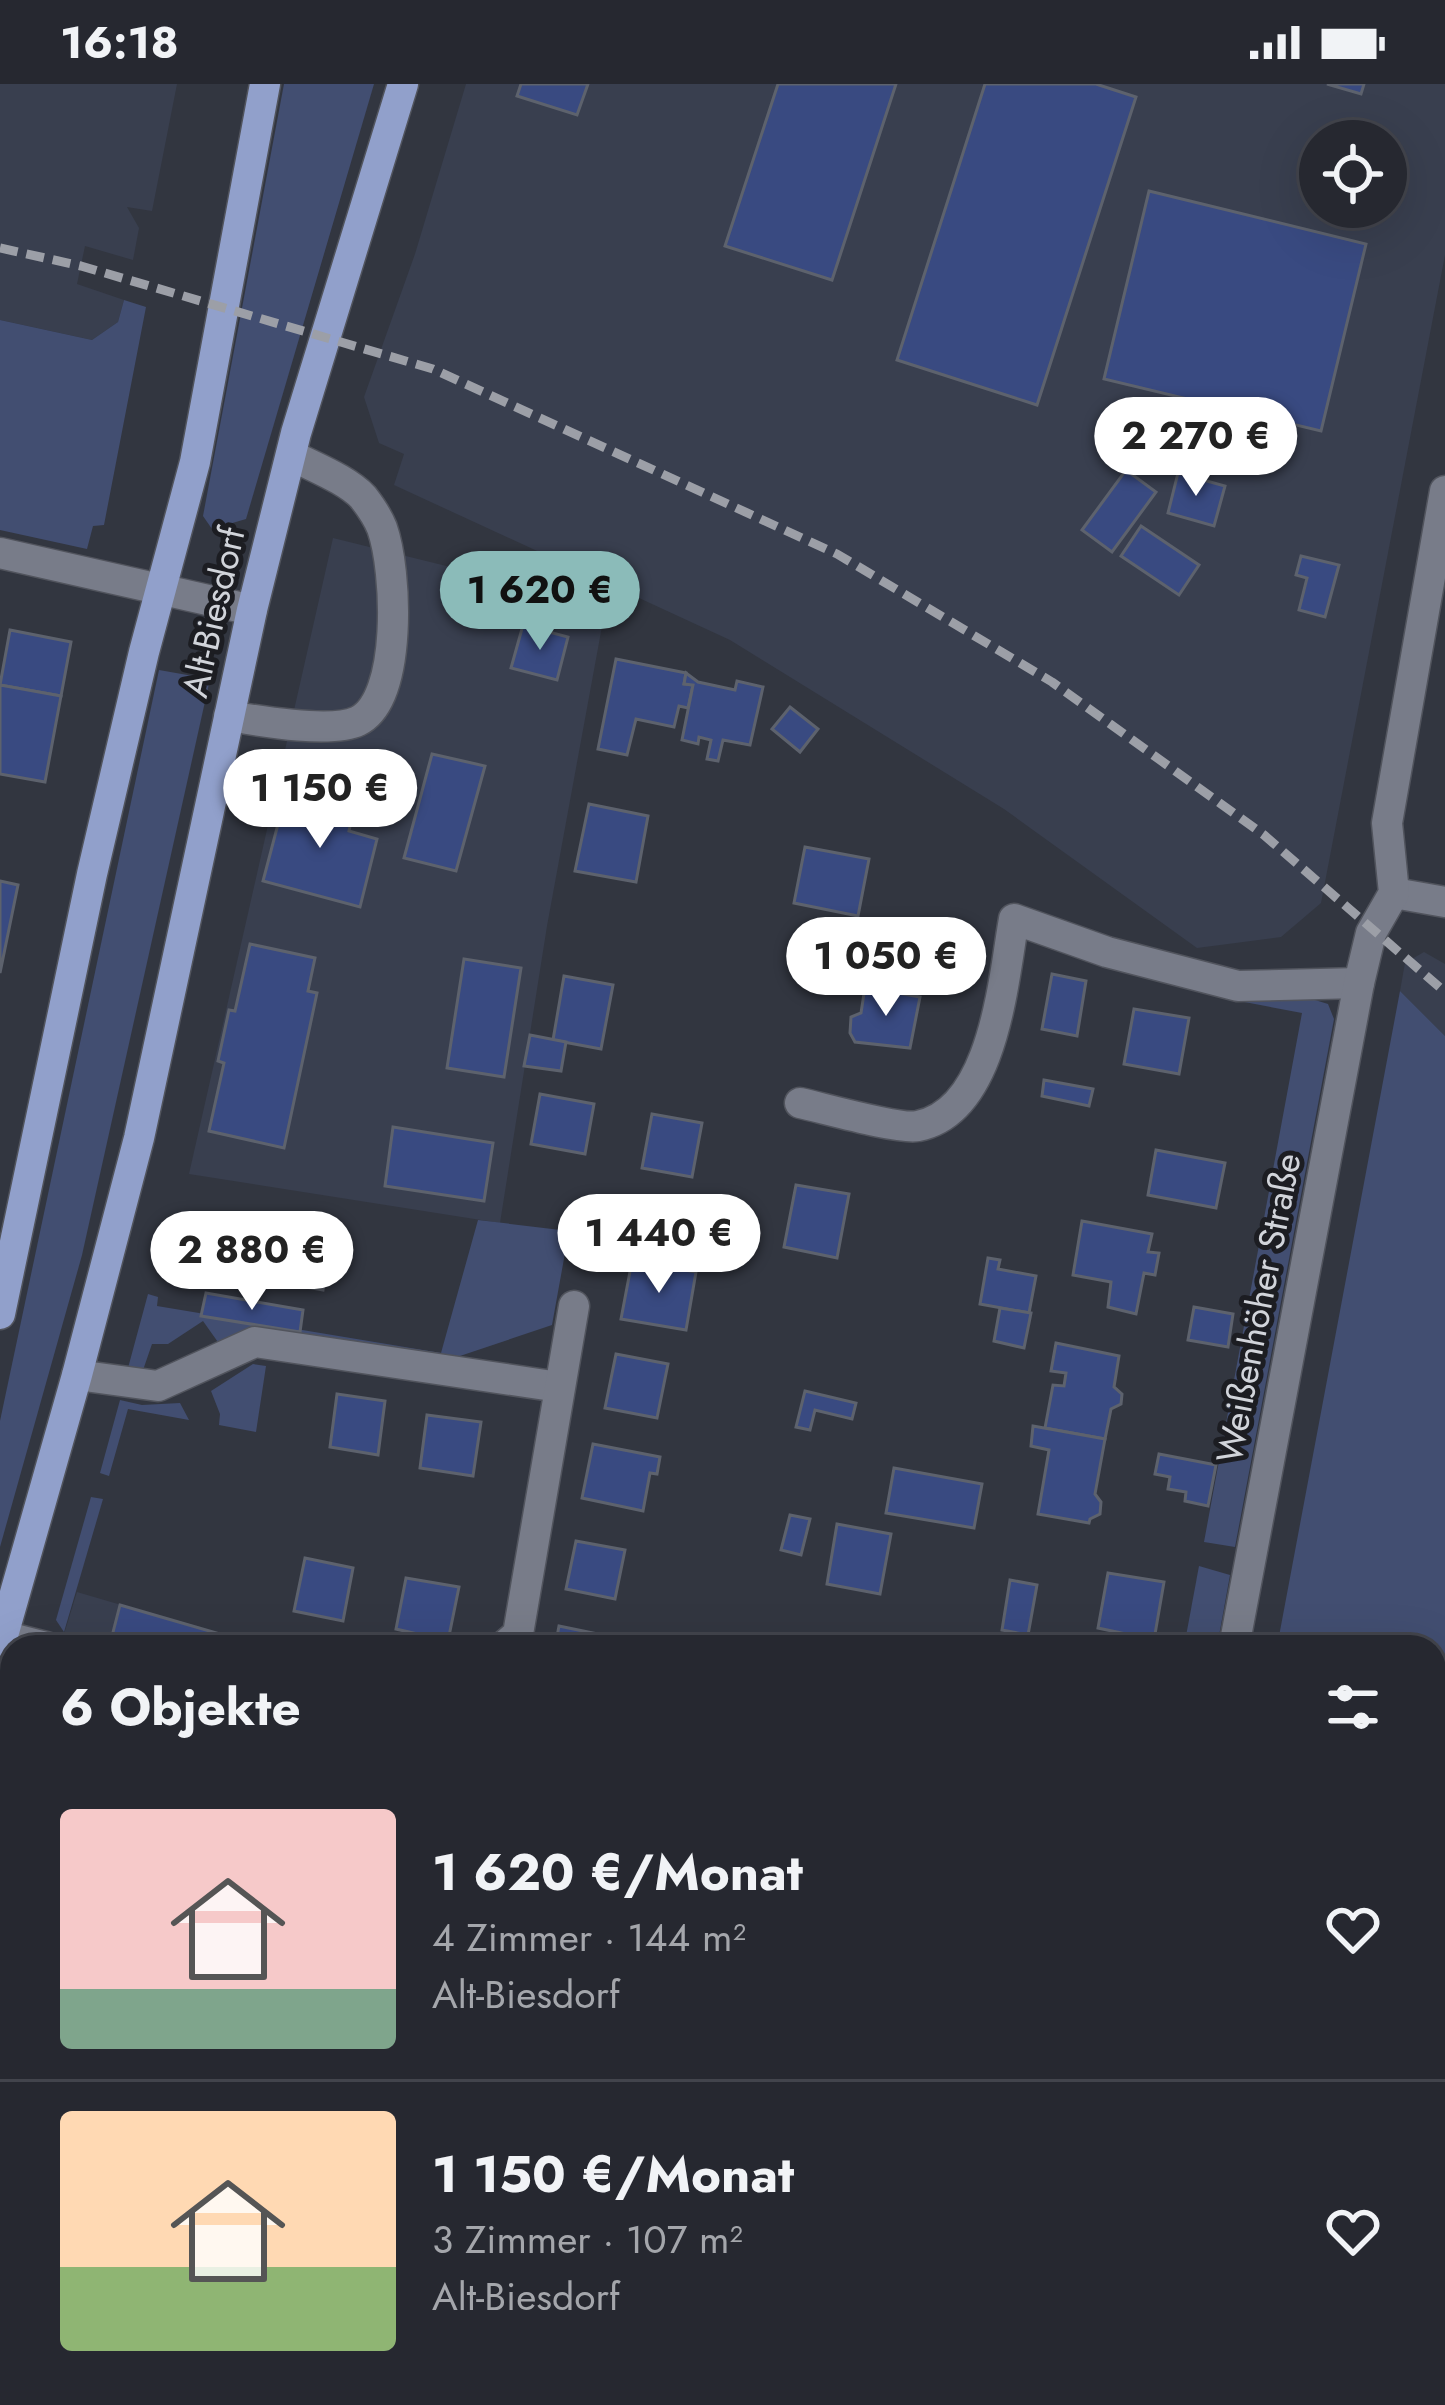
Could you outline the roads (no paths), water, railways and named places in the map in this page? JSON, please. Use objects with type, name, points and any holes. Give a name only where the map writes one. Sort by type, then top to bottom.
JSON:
[{"type":"main road","name":"Alt-Biesdorf","points":[[0,1314],[92,874],[195,462],[265,84]]},
{"type":"main road","name":"Alt-Biesdorf","points":[[4,1635],[139,1138],[252,610],[291,455],[403,84]]},
{"type":"street","points":[[229,716],[289,726],[354,724],[373,710],[390,656],[394,622],[382,527],[359,493],[291,455]]},
{"type":"street","points":[[1445,491],[1387,823],[1394,893],[1445,902]]},
{"type":"street","points":[[0,553],[252,610]]},
{"type":"street","name":"Weißenhöher Straße","points":[[1236,1635],[1359,983],[1371,934],[1394,893]]},
{"type":"street","points":[[800,1103],[917,1127],[959,1104],[991,1048],[1015,920],[1107,952],[1238,986],[1359,983]]},
{"type":"street","points":[[517,1635],[574,1306]]},
{"type":"street","points":[[77,1376],[158,1386],[255,1342],[559,1387]]},
{"type":"railway","points":[[0,248],[81,266],[433,369],[837,554],[1052,682],[1264,835],[1445,992]]}]
